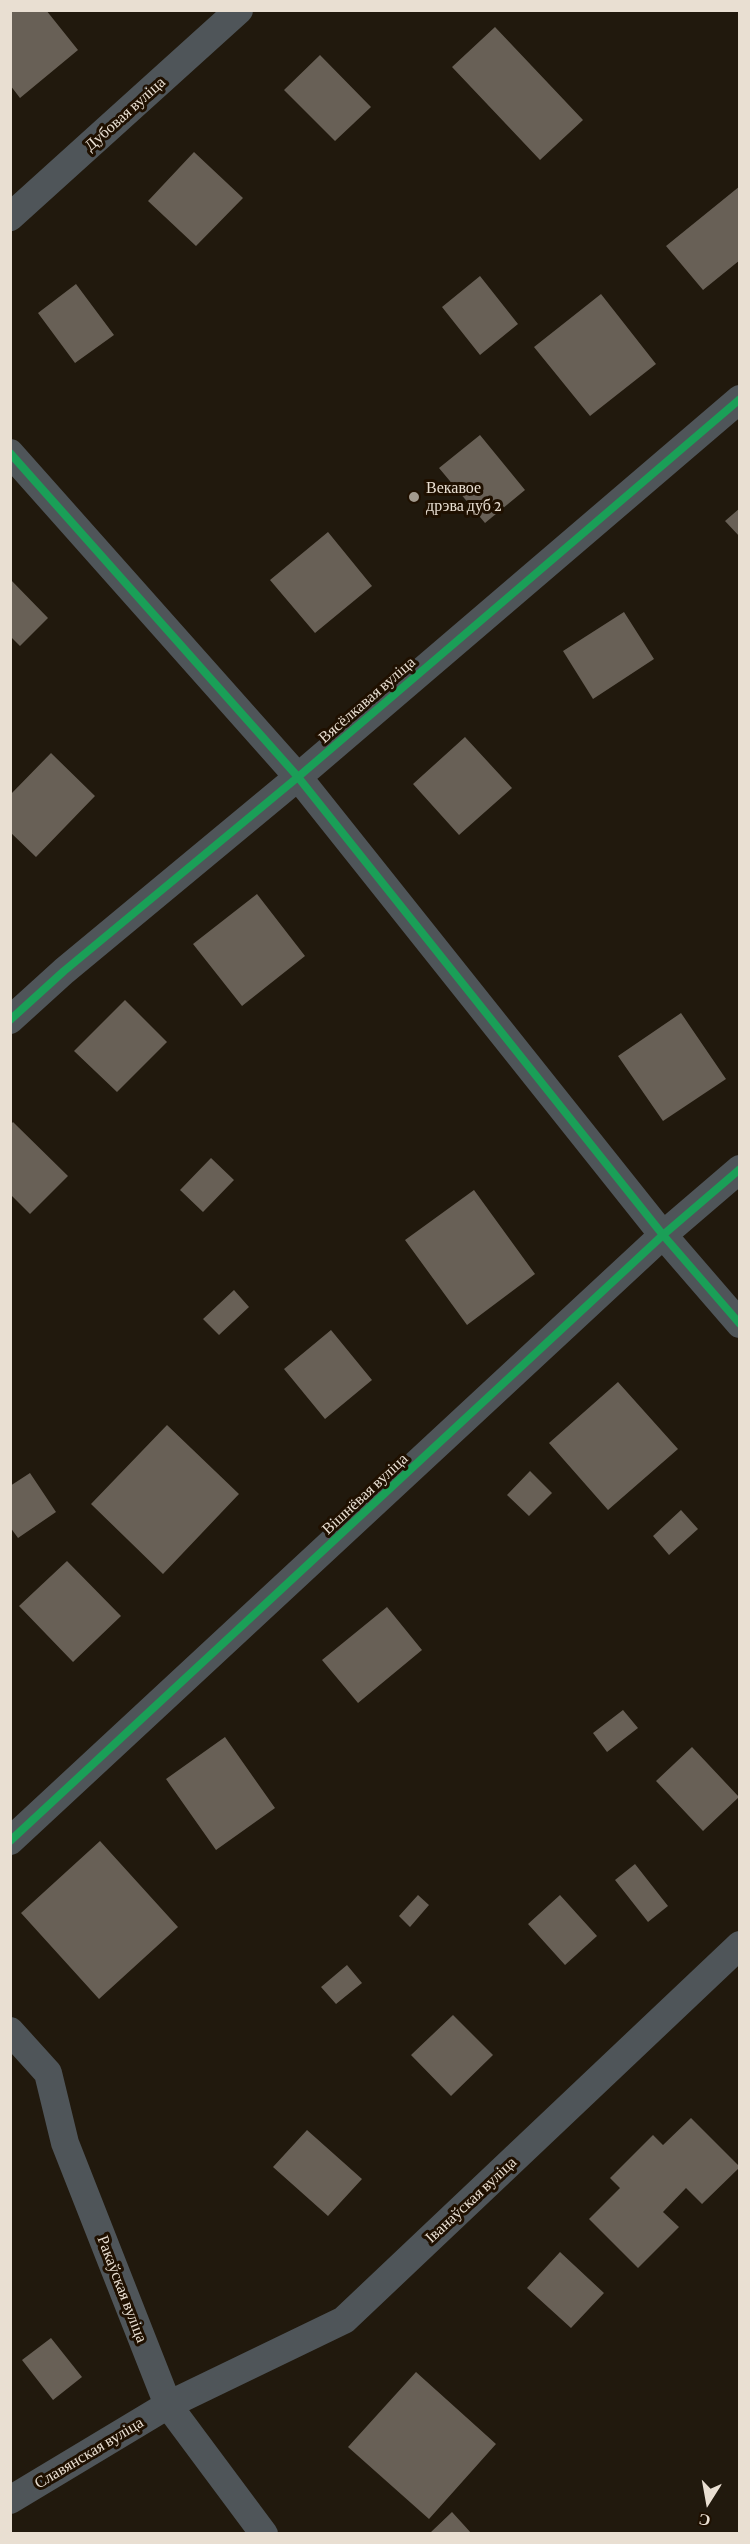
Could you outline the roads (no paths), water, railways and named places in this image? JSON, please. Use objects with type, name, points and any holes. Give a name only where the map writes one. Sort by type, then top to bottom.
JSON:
[{"type":"street","name":"Дубовая вуліца","points":[[10,217],[239,10]]},
{"type":"street","name":"Вясёлкавая вуліца","points":[[10,1020],[64,971],[298,777],[740,399]]},
{"type":"street","points":[[10,453],[298,777],[663,1234],[740,1324]]},
{"type":"street","name":"Вішнёвая вуліца","points":[[10,1841],[663,1234],[740,1169]]},
{"type":"street","name":"Іванаўская вуліца","points":[[168,2405],[344,2320],[740,1946]]},
{"type":"street","name":"Ракаўская вуліца","points":[[10,2031],[48,2073],[65,2143],[168,2405],[264,2534]]},
{"type":"street","name":"Славянская вуліца","points":[[10,2500],[168,2405]]},
{"type":"place","name":"Векавое дрэва дуб 2","points":[[414,497]]}]
